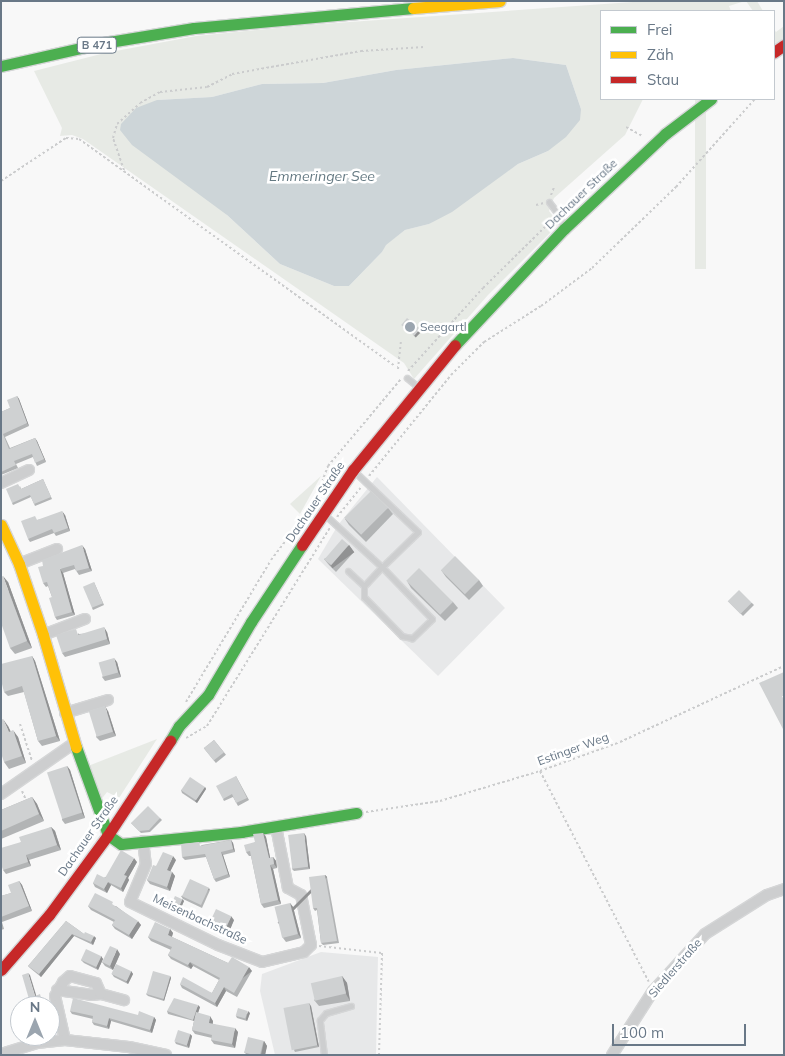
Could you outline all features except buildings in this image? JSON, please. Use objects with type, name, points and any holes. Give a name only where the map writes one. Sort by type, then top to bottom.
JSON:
[{"type":"main road","name":"B 471","points":[[1,66],[103,43],[194,28],[305,16],[500,1]]},
{"type":"main road","name":"Dachauer Straße","points":[[1,970],[49,915],[108,834],[178,726],[208,695],[251,622],[323,513],[353,470],[418,388],[564,229],[665,134],[710,100]]},
{"type":"main road","points":[[1,525],[18,564],[43,635],[74,743],[108,834],[121,844],[276,827],[356,814]]},
{"type":"street","points":[[1,483],[29,470]]},
{"type":"street","points":[[18,564],[57,549]]},
{"type":"street","points":[[43,635],[85,619]]},
{"type":"street","points":[[66,713],[108,700]]},
{"type":"street","points":[[1,794],[74,743]]},
{"type":"street","points":[[276,827],[288,888],[301,895],[311,945]]},
{"type":"street","name":"Meisenbachstraße","points":[[143,841],[146,864],[130,902],[218,945],[262,962],[304,952],[311,945]]},
{"type":"street","name":"Siedlerstraße","points":[[612,1055],[653,991],[705,934],[767,895],[784,889]]},
{"type":"street","points":[[65,1040],[56,996],[57,990],[70,976],[96,983],[101,994]]},
{"type":"street","points":[[57,990],[91,995],[101,994],[124,1000]]},
{"type":"street","points":[[1,1054],[37,1043],[65,1040],[129,1047],[166,1055]]},
{"type":"lane","points":[[549,202],[558,214],[564,229]]},
{"type":"lane","points":[[407,378],[418,388]]},
{"type":"lane","points":[[323,513],[382,567],[432,619],[412,638],[402,636],[364,597],[364,586],[382,567],[418,532],[353,470]]},
{"type":"lane","points":[[348,571],[364,586]]},
{"type":"lane","points":[[324,1055],[320,1020],[326,1013],[351,1006]]},
{"type":"path","points":[[124,171],[114,138],[116,124],[140,103],[160,92],[207,87],[232,74],[361,51],[424,47]]},
{"type":"path","points":[[365,481],[451,375],[484,342],[540,306],[592,268],[676,187],[754,100]]},
{"type":"path","points":[[626,127],[642,136]]},
{"type":"path","points":[[1,181],[66,138],[79,139],[395,366]]},
{"type":"path","points":[[549,202],[554,187]]},
{"type":"path","points":[[181,708],[271,560],[313,504],[328,466],[405,375],[483,288],[558,214]]},
{"type":"path","points":[[398,369],[401,340]]},
{"type":"path","name":"Estinger Weg","points":[[356,814],[440,801],[540,771],[620,742],[784,666]]},
{"type":"path","points":[[20,724],[35,770]]},
{"type":"path","points":[[540,771],[653,991]]},
{"type":"path","points":[[311,945],[382,953],[379,1055]]},
{"type":"shaded area","points":[[647,1],[745,1],[729,6],[731,10],[600,10],[600,100],[642,100],[625,135],[554,198],[549,211],[559,224],[488,295],[414,379],[404,363],[83,139],[72,135],[60,136],[62,128],[34,71],[105,53],[196,36],[307,25]],"holes":[[[513,58],[566,65],[581,109],[548,151],[518,164],[429,224],[405,230],[385,245],[382,252],[349,286],[334,286],[280,264],[227,215],[157,100],[212,97],[262,84],[323,83],[396,70]]]},
{"type":"shaded area","points":[[746,1],[757,1],[762,10],[752,10]]},
{"type":"shaded area","points":[[784,26],[784,39],[775,46],[775,30],[776,32]]},
{"type":"shaded area","points":[[695,100],[706,100],[706,269],[695,269]]},
{"type":"shaded area","points":[[321,476],[300,514],[290,504]]},
{"type":"shaded area","points":[[377,477],[505,608],[438,676],[318,559],[338,525]]},
{"type":"shaded area","points":[[157,739],[119,798],[107,792],[100,801],[88,766]]},
{"type":"shaded area","points":[[321,952],[378,957],[376,1055],[275,1055],[260,991],[262,974]]},
{"type":"water","name":"Emmeringer See","points":[[513,58],[566,65],[581,109],[580,120],[566,137],[548,151],[518,164],[452,212],[429,224],[405,230],[386,245],[382,252],[349,286],[334,286],[280,264],[227,215],[132,145],[120,130],[121,124],[136,108],[157,100],[212,97],[262,84],[323,83],[396,70]]},
{"type":"traffic: fast","points":[[1,66],[103,43],[194,28],[413,8]]},
{"type":"traffic: fast","points":[[455,345],[564,229],[665,134],[710,100]]},
{"type":"traffic: fast","points":[[170,741],[179,726],[208,695],[251,622],[302,545]]},
{"type":"traffic: fast","points":[[76,747],[108,835],[121,844],[241,832],[356,813]]},
{"type":"traffic: slow","points":[[413,8],[500,1]]},
{"type":"traffic: slow","points":[[1,525],[19,564],[43,635],[76,747]]},
{"type":"traffic: jam","points":[[775,51],[784,45]]},
{"type":"traffic: jam","points":[[302,545],[353,470],[455,345]]},
{"type":"traffic: jam","points":[[1,970],[49,915],[108,835],[170,741]]},
{"type":"place","name":"Seegartl","points":[[410,327]]}]
